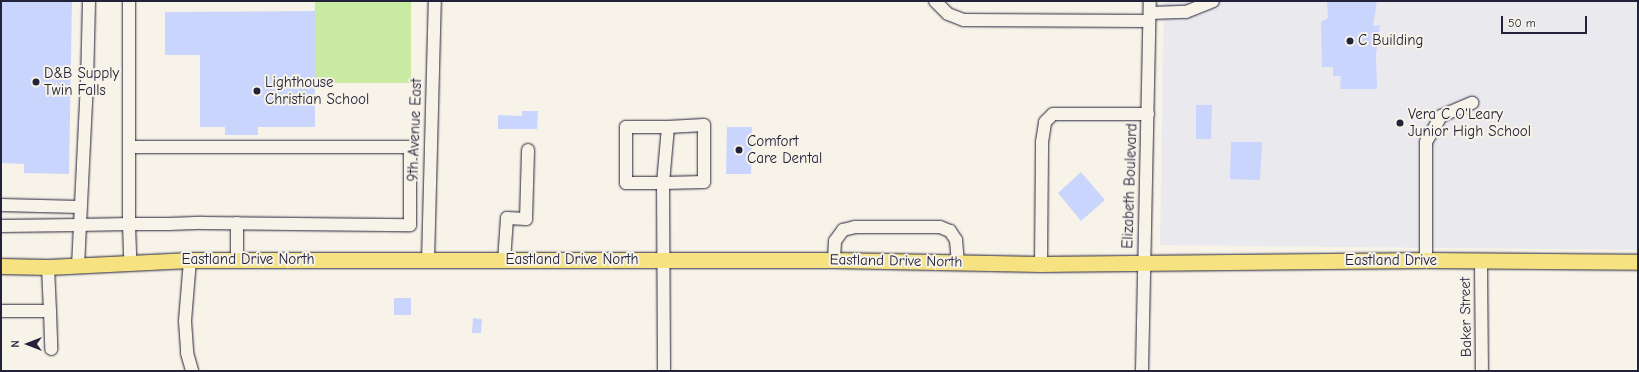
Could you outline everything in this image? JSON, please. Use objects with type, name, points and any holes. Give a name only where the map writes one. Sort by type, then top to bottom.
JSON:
[{"type":"main road","name":"Eastland Drive North","points":[[1,266],[48,267],[190,260],[834,260],[1041,264],[1144,263]]},
{"type":"main road","name":"Eastland Drive","points":[[1144,263],[1426,260],[1481,262],[1638,262]]},
{"type":"street","points":[[78,266],[87,83],[89,1]]},
{"type":"street","points":[[129,1],[130,262]]},
{"type":"street","name":"9th Avenue East","points":[[428,261],[434,1]]},
{"type":"street","points":[[937,2],[948,14],[964,20],[1150,12],[1186,12],[1213,1]]},
{"type":"street","name":"Elizabeth Boulevard","points":[[1142,371],[1150,12]]},
{"type":"street","points":[[1426,260],[1426,142],[1441,116],[1472,103]]},
{"type":"street","points":[[1041,264],[1042,142],[1045,122],[1053,114],[1148,114]]},
{"type":"street","points":[[704,125],[704,182],[626,183],[626,127],[668,127],[704,125]]},
{"type":"street","points":[[664,371],[663,183],[668,127]]},
{"type":"street","points":[[1,226],[237,223],[410,225],[410,147],[130,147]]},
{"type":"street","points":[[504,260],[507,218],[526,219],[528,150]]},
{"type":"street","points":[[1,205],[80,207]]},
{"type":"street","points":[[237,223],[237,260]]},
{"type":"street","points":[[834,260],[835,240],[843,230],[855,227],[940,227],[950,231],[956,240],[958,262]]},
{"type":"street","points":[[190,260],[185,321],[187,353],[192,371]]},
{"type":"street","name":"Baker Street","points":[[1481,262],[1482,371]]},
{"type":"street","points":[[48,267],[51,349]]},
{"type":"street","points":[[1,311],[50,311]]},
{"type":"shaded area","name":"Vera C O'Leary Junior High School","points":[[1164,1],[1638,1],[1638,250],[1160,245]]},
{"type":"green space","points":[[315,1],[411,1],[411,83],[314,83]]},
{"type":"building","name":"D&B Supply Twin Falls","points":[[1,1],[72,1],[69,174],[24,173],[24,164],[1,163]]},
{"type":"building","name":"C Building","points":[[1327,1],[1377,1],[1373,26],[1380,25],[1376,55],[1377,89],[1340,89],[1341,76],[1333,76],[1333,67],[1322,67],[1321,22],[1328,18]]},
{"type":"building","name":"Lighthouse Christian School","points":[[315,11],[315,127],[258,127],[258,135],[225,135],[225,127],[200,127],[200,55],[165,55],[165,12]]},
{"type":"building","points":[[1196,105],[1212,105],[1211,139],[1196,139]]},
{"type":"building","points":[[522,111],[538,111],[537,129],[498,129],[498,115],[522,116]]},
{"type":"building","name":"Comfort Care Dental","points":[[727,127],[752,127],[751,174],[726,174]]},
{"type":"building","points":[[1231,142],[1262,142],[1260,180],[1230,179]]},
{"type":"building","points":[[1081,172],[1105,200],[1081,221],[1058,193]]},
{"type":"building","points":[[394,298],[411,298],[411,315],[394,315]]},
{"type":"building","points":[[473,318],[482,319],[481,333],[472,333]]},
{"type":"place","name":"C Building","points":[[1350,41]]},
{"type":"place","name":"D&B Supply Twin Falls","points":[[36,82]]},
{"type":"place","name":"Lighthouse Christian School","points":[[257,91]]},
{"type":"place","name":"Vera C O'Leary Junior High School","points":[[1400,123]]},
{"type":"place","name":"Comfort Care Dental","points":[[739,150]]}]
